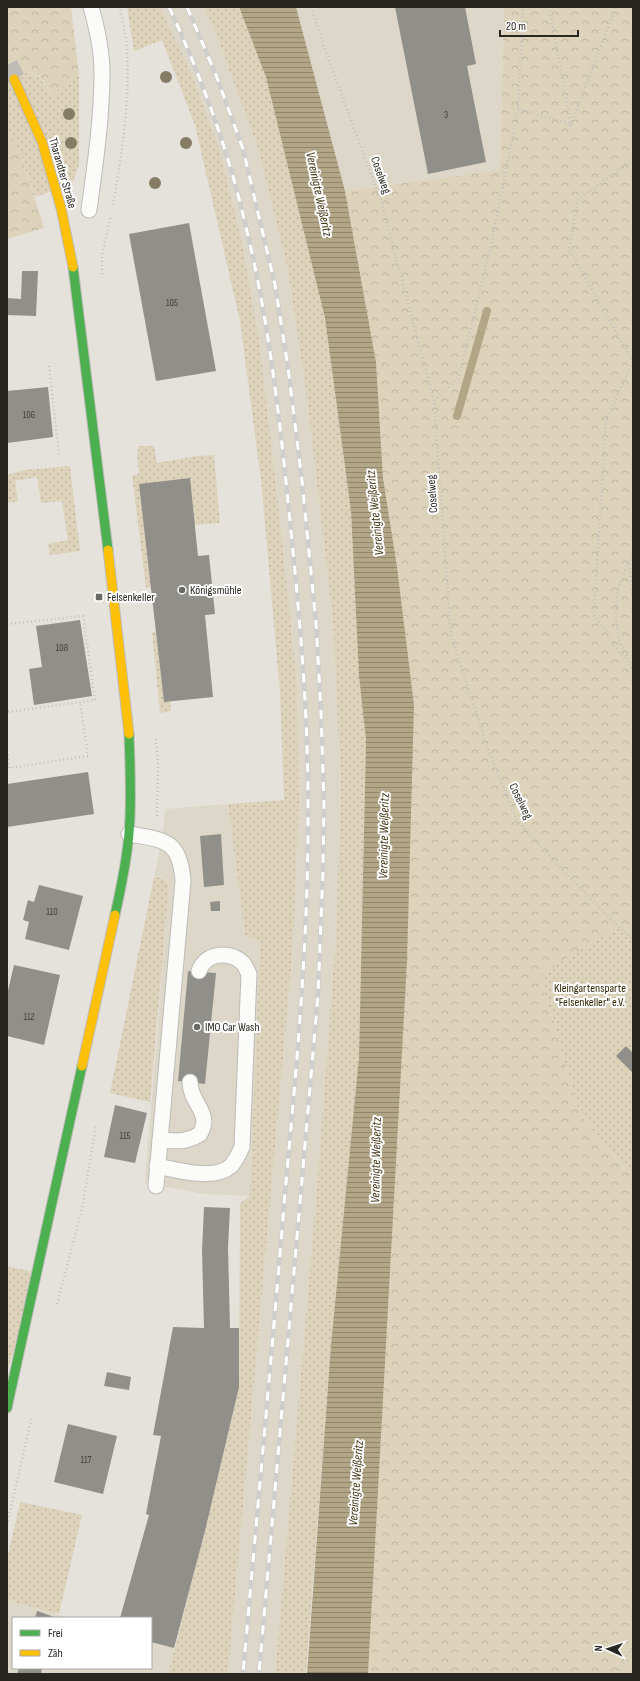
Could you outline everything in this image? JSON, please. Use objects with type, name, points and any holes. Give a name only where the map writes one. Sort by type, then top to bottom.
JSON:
[{"type":"main road","name":"Tharandter Straße","points":[[7,1408],[115,911],[129,834],[132,799],[129,726],[76,279],[62,208],[42,142],[14,78]]},
{"type":"lane","points":[[89,210],[99,140],[102,72],[97,29],[91,7]]},
{"type":"lane","points":[[129,834],[162,840],[175,849],[181,863],[183,881],[156,1186]]},
{"type":"lane","points":[[157,1166],[192,1173],[218,1172],[230,1167],[237,1158],[242,1147],[249,1011],[249,974],[244,964],[235,958],[223,955],[213,956],[205,961],[198,972]]},
{"type":"lane","points":[[160,1140],[181,1142],[191,1140],[200,1134],[204,1122],[200,1110],[190,1092],[190,1082]]},
{"type":"path","name":"Coselweg","points":[[311,7],[332,69],[381,201],[434,401],[451,636],[488,749],[517,821],[575,883],[633,939]]},
{"type":"path","points":[[434,401],[459,377],[490,245],[518,109],[523,7]]},
{"type":"path","points":[[549,7],[571,124]]},
{"type":"path","points":[[571,124],[616,7]]},
{"type":"path","points":[[518,109],[571,124]]},
{"type":"path","points":[[633,159],[578,200],[569,249],[633,362],[606,418],[594,614],[633,669]]},
{"type":"path","points":[[102,279],[102,255],[110,223]]},
{"type":"path","points":[[49,366],[59,454]]},
{"type":"path","points":[[633,553],[618,588],[616,618],[619,640],[633,669]]},
{"type":"path","points":[[629,563],[633,595]]},
{"type":"path","points":[[139,595],[152,593]]},
{"type":"path","points":[[7,624],[82,616],[95,700],[7,712]]},
{"type":"path","points":[[7,751],[9,768],[88,756],[80,702]]},
{"type":"path","points":[[618,1674],[630,1650],[633,1648]]},
{"type":"shaded area","points":[[160,7],[203,7],[215,31],[258,148],[288,271],[307,398],[333,622],[341,785],[336,935],[316,1199],[275,1674],[228,1674],[293,946],[299,804],[297,684],[260,346],[242,242],[220,151],[192,75]]},
{"type":"shaded area","points":[[296,7],[504,7],[500,170],[345,191]]},
{"type":"shaded area","points":[[228,804],[245,935],[260,943],[250,1196],[204,1194],[145,1183],[169,887],[167,881],[162,877],[154,876],[162,840],[165,809]]},
{"type":"shaded area","points":[[7,1600],[67,1617],[12,1617],[12,1669],[152,1669],[152,1642],[174,1648],[168,1674],[7,1674]]},
{"type":"green space","points":[[7,7],[71,7],[79,75],[63,85],[52,97],[42,79],[32,73],[27,71],[16,71],[7,77]]},
{"type":"green space","points":[[127,7],[160,7],[192,75],[220,151],[242,242],[260,346],[297,684],[299,804],[293,946],[228,1674],[168,1674],[205,1531],[239,1387],[240,1203],[250,1196],[260,943],[245,935],[228,804],[284,800],[280,691],[261,480],[240,321],[195,125],[162,40],[134,51]]},
{"type":"green space","points":[[203,7],[239,7],[266,77],[325,318],[351,511],[359,676],[366,740],[359,1057],[331,1345],[306,1674],[275,1674],[316,1199],[336,935],[341,785],[333,622],[307,398],[288,271],[258,148],[215,31]]},
{"type":"green space","points":[[504,7],[633,7],[633,939],[618,927],[540,975],[579,1112],[625,1170],[633,1166],[633,1674],[368,1674],[391,1251],[383,477],[376,362],[345,191],[500,170]]},
{"type":"green space","points":[[22,70],[41,79],[52,97],[63,85],[79,75],[79,165],[72,184],[35,197],[22,158],[7,125],[7,77],[10,73]]},
{"type":"green space","points":[[7,125],[22,158],[44,228],[7,239]]},
{"type":"green space","points":[[139,446],[154,446],[157,463],[197,456],[214,455],[220,523],[195,525],[151,587],[146,588],[132,475],[139,474],[137,455]]},
{"type":"green space","points":[[70,466],[80,551],[50,555],[48,544],[68,540],[62,501],[41,503],[37,477],[15,481],[18,501],[7,503],[7,475],[25,470]]},
{"type":"green space","points":[[152,632],[156,632],[164,702],[170,701],[171,711],[160,713]]},
{"type":"green space","points":[[154,877],[164,879],[169,887],[150,1102],[110,1093]]},
{"type":"green space","name":"Kleingartensparte \"Felsenkeller\" e.V.","points":[[618,926],[633,939],[633,1166],[626,1170],[579,1112],[540,975]]},
{"type":"green space","points":[[7,1266],[37,1273],[7,1372]]},
{"type":"green space","points":[[20,1502],[82,1515],[59,1614],[7,1600],[7,1560]]},
{"type":"water","name":"Vereinigte Weißeritz","points":[[239,7],[296,7],[345,191],[376,362],[383,478],[397,567],[414,705],[407,961],[368,1674],[307,1674],[331,1345],[359,1057],[366,740],[359,676],[351,511],[325,318],[266,77]]},
{"type":"building","points":[[395,7],[465,7],[476,64],[467,66],[486,162],[428,174]]},
{"type":"building","points":[[189,223],[216,371],[156,381],[129,234]]},
{"type":"building","points":[[22,271],[38,271],[36,316],[7,315],[7,298],[21,299]]},
{"type":"building","points":[[48,387],[53,437],[7,443],[7,391]]},
{"type":"building","name":"Königsmühle","points":[[190,478],[198,556],[209,555],[215,614],[205,615],[213,697],[164,702],[139,484]]},
{"type":"building","points":[[80,620],[92,696],[34,705],[29,669],[42,667],[36,626]]},
{"type":"building","points":[[88,772],[94,814],[7,827],[7,784]]},
{"type":"building","points":[[221,834],[224,885],[204,887],[200,836]]},
{"type":"building","points":[[39,885],[83,896],[69,950],[25,939],[29,922],[23,920],[28,900],[34,902]]},
{"type":"building","points":[[220,901],[220,911],[211,911],[210,902]]},
{"type":"building","points":[[14,965],[60,975],[44,1045],[7,1036],[7,995]]},
{"type":"building","name":"IMO Car Wash","points":[[188,971],[216,973],[205,1084],[178,1081]]},
{"type":"building","points":[[626,1046],[633,1053],[632,1072],[616,1056]]},
{"type":"building","points":[[115,1105],[147,1113],[135,1163],[104,1157]]},
{"type":"building","points":[[204,1207],[230,1208],[228,1247],[230,1328],[239,1328],[239,1387],[205,1531],[174,1648],[152,1642],[152,1617],[120,1617],[149,1515],[146,1514],[161,1436],[153,1435],[173,1327],[204,1328],[202,1251]]},
{"type":"building","points":[[107,1372],[131,1377],[129,1390],[104,1386]]},
{"type":"building","points":[[68,1424],[117,1436],[103,1494],[54,1482]]},
{"type":"building","points":[[37,1611],[54,1617],[35,1617]]},
{"type":"building","points":[[19,1669],[42,1669],[41,1674],[17,1674]]},
{"type":"waterway","points":[[457,416],[487,311]]},
{"type":"tunnel","points":[[7,65],[14,79]]},
{"type":"railway","points":[[169,7],[203,86],[222,140],[238,195],[265,319],[283,449],[298,602],[308,763],[307,900],[301,998],[294,1096],[243,1674]]},
{"type":"railway","points":[[187,7],[216,75],[243,149],[275,285],[288,367],[302,481],[316,623],[321,712],[324,804],[318,995],[259,1674]]},
{"type":"traffic: fast","points":[[73,267],[108,550]]},
{"type":"traffic: fast","points":[[115,915],[122,884],[130,821],[131,796],[129,734]]},
{"type":"traffic: fast","points":[[7,1408],[82,1066]]},
{"type":"traffic: slow","points":[[14,79],[42,142],[61,208],[73,267]]},
{"type":"traffic: slow","points":[[108,550],[129,734]]},
{"type":"traffic: slow","points":[[82,1066],[115,915]]},
{"type":"place","name":"Königsmühle","points":[[182,590]]},
{"type":"place","name":"Felsenkeller","points":[[99,597]]},
{"type":"place","name":"IMO Car Wash","points":[[197,1027]]}]
